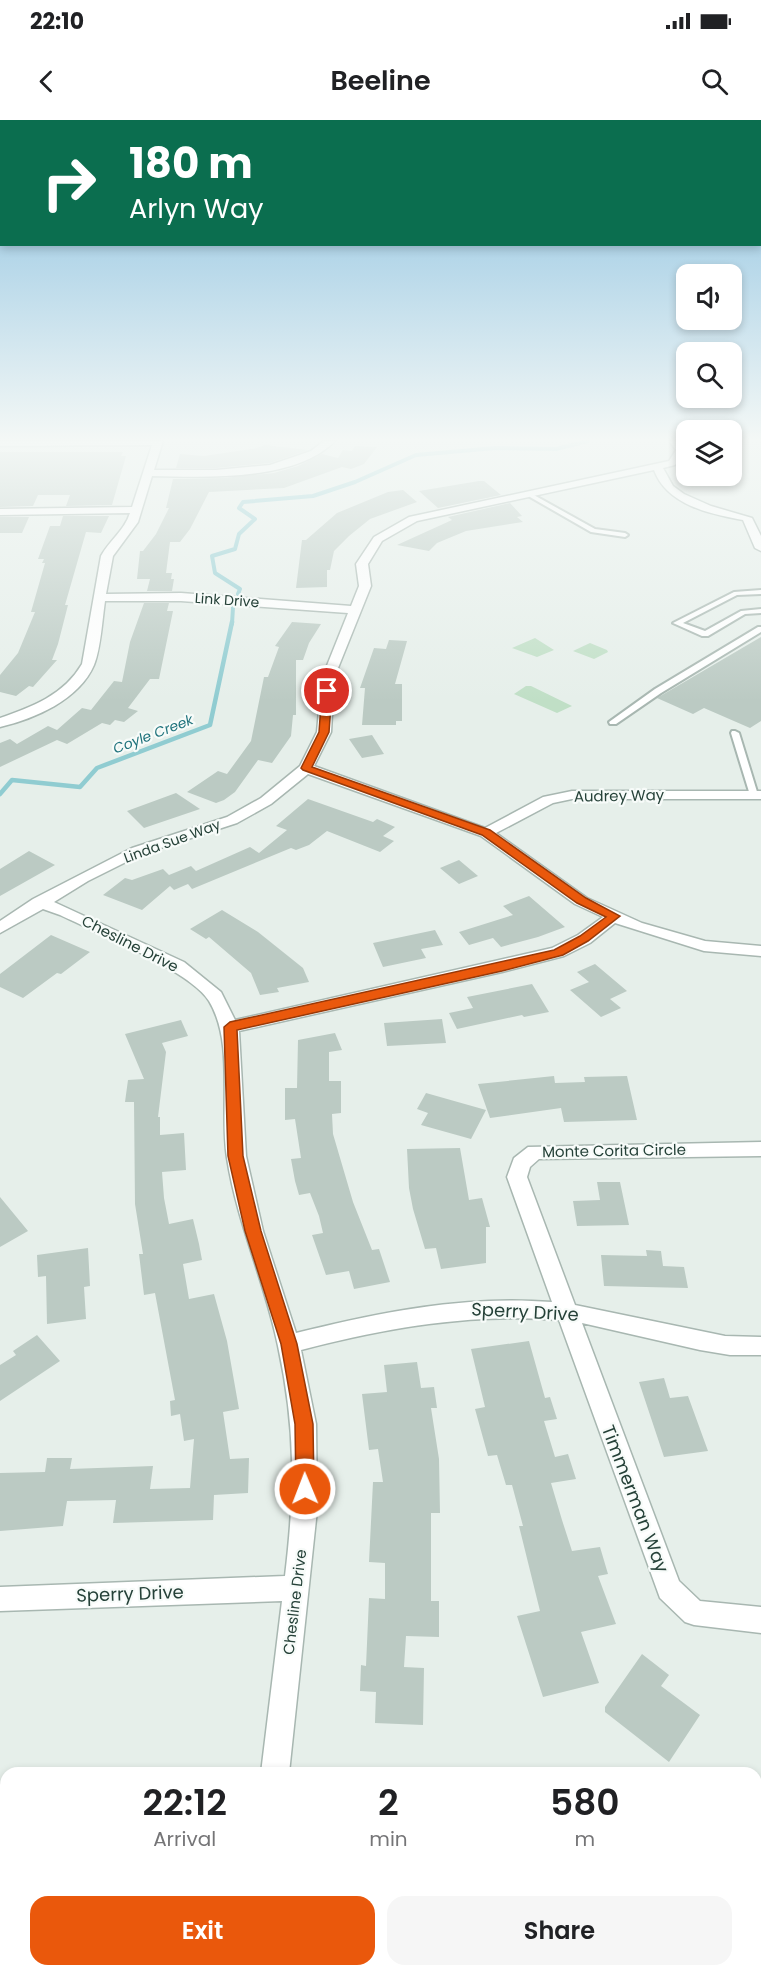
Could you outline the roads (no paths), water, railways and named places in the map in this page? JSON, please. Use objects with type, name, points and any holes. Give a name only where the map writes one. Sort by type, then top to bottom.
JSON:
[{"type":"street","points":[[0,723],[55,699],[84,674],[88,664],[107,556],[112,546],[129,528]]},
{"type":"street","name":"Linda Sue Way","points":[[0,928],[39,903],[137,851],[232,820],[266,801],[306,768],[324,732],[328,678],[365,586],[362,564],[378,539],[397,528]]},
{"type":"street","points":[[752,528],[761,548]]},
{"type":"street","name":"Link Drive","points":[[99,598],[181,597],[356,610]]},
{"type":"street","points":[[306,768],[486,833],[581,901],[636,926],[704,946],[761,951]]},
{"type":"street","name":"Audrey Way","points":[[486,833],[548,800],[572,795],[758,795]]},
{"type":"street","name":"Chesline Drive","points":[[39,903],[66,912],[178,966],[215,996],[230,1027],[236,1156],[253,1231],[289,1344],[304,1424],[305,1510],[275,1767]]},
{"type":"street","points":[[230,1027],[490,970],[558,952],[584,939],[614,916]]},
{"type":"street","name":"Monte Corita Circle","points":[[565,1312],[517,1177],[521,1163],[535,1152],[761,1149]]},
{"type":"street","name":"Sperry Drive","points":[[289,1344],[341,1331],[464,1309],[565,1312],[722,1345],[761,1346]]},
{"type":"street","name":"Timmerman Way","points":[[565,1312],[669,1589],[694,1613],[761,1620]]},
{"type":"street","name":"Sperry Drive","points":[[0,1599],[297,1588]]},
{"type":"lane","points":[[587,528],[593,531],[625,535]]},
{"type":"lane","points":[[760,611],[743,612],[705,634],[676,623],[736,593],[761,592]]},
{"type":"lane","points":[[736,593],[743,599]]},
{"type":"lane","points":[[751,605],[760,611]]},
{"type":"lane","points":[[613,722],[677,679],[761,628]]},
{"type":"lane","points":[[735,733],[758,795]]},
{"type":"waterway","name":"Coyle Creek","points":[[238,594],[240,589],[215,573],[212,556],[235,549],[239,534],[246,528]]},
{"type":"waterway","name":"Coyle Creek","points":[[232,624],[233,607]]},
{"type":"waterway","name":"Coyle Creek","points":[[0,794],[12,780],[80,787],[97,768],[210,725],[232,622]]}]
